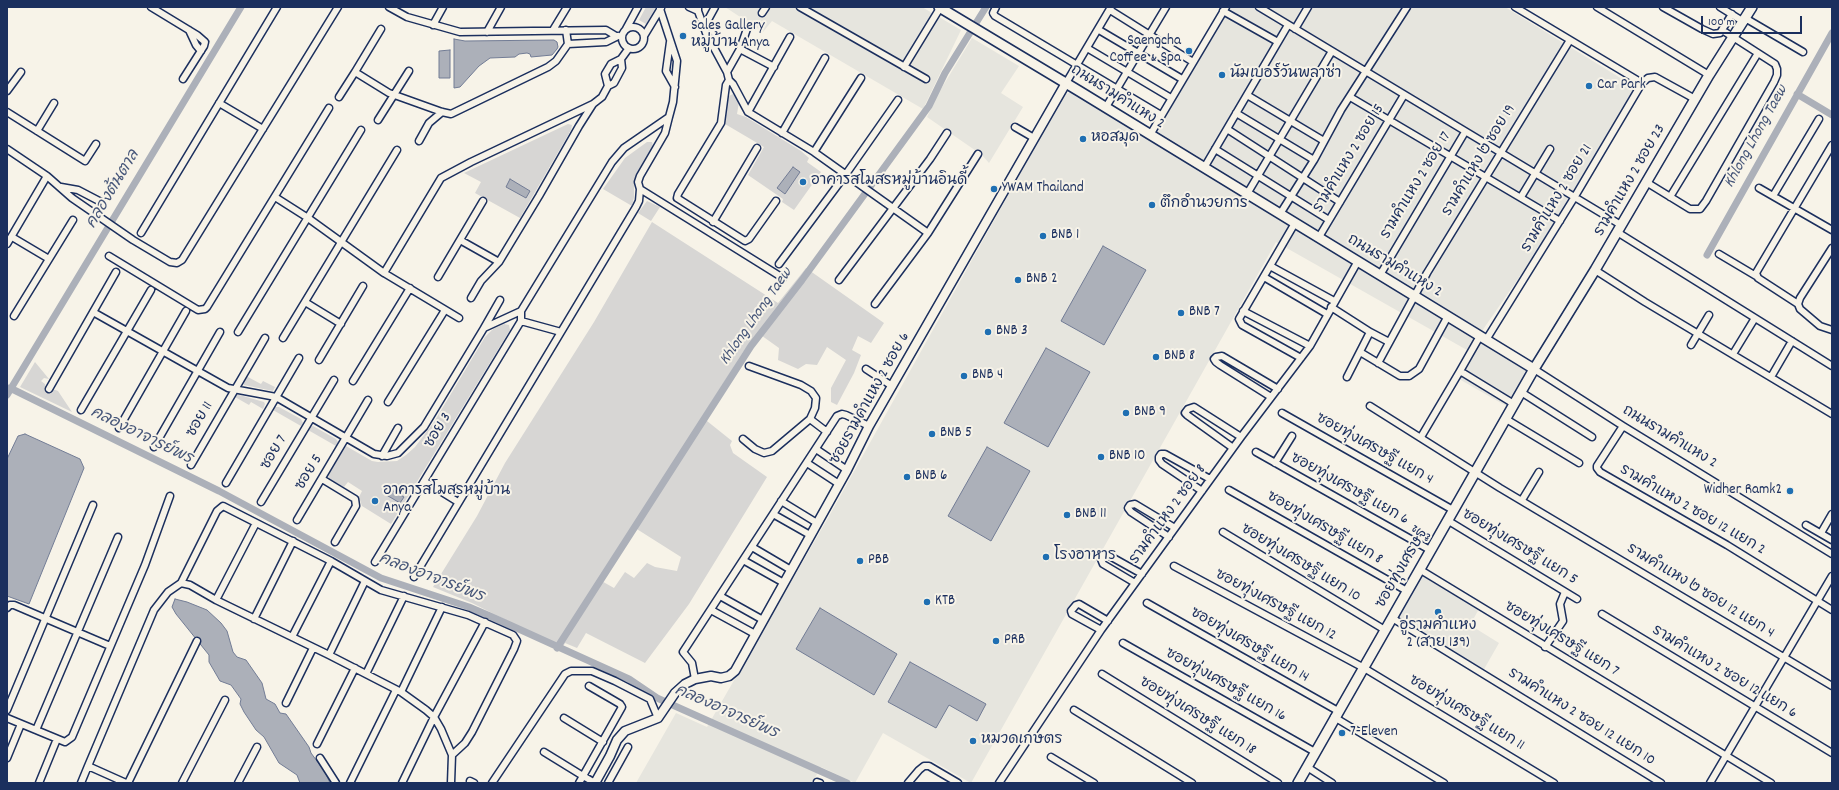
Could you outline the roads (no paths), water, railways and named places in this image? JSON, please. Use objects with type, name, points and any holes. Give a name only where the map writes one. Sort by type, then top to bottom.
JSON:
[{"type":"main road","name":"ถนนรามคำแหง 2","points":[[940,7],[1066,83],[1078,93],[1106,107],[1534,369]]},
{"type":"main road","name":"รามคำแหง 2 ซอย 23","points":[[1534,369],[1595,270],[1709,75],[1752,7]]},
{"type":"main road","name":"ซอยทุ่งเศรษฐี","points":[[1298,783],[1534,369]]},
{"type":"street","points":[[152,7],[189,30],[198,49],[201,51],[183,79]]},
{"type":"street","points":[[141,233],[277,7]]},
{"type":"street","points":[[7,149],[47,176],[83,206],[133,240],[170,262],[177,263],[182,260],[338,7]]},
{"type":"street","points":[[389,7],[407,17],[460,32],[606,30],[619,36],[628,48],[634,49],[641,46],[644,36],[661,8]]},
{"type":"street","points":[[433,25],[443,7]]},
{"type":"street","points":[[487,32],[501,7]]},
{"type":"street","points":[[553,30],[567,7]]},
{"type":"street","points":[[568,44],[606,42],[619,36],[626,29],[638,7]]},
{"type":"street","points":[[689,7],[698,9],[704,27],[729,80],[733,84],[748,112],[814,152],[928,233]]},
{"type":"street","points":[[704,27],[716,7]]},
{"type":"street","points":[[762,13],[766,7]]},
{"type":"street","points":[[800,7],[926,79]]},
{"type":"street","points":[[904,67],[940,7]]},
{"type":"street","points":[[996,7],[993,13],[995,16],[1161,115]]},
{"type":"street","points":[[1106,107],[1118,90],[1166,7]]},
{"type":"street","points":[[1259,7],[1574,198],[1755,318],[1832,366]]},
{"type":"street","points":[[1295,29],[1308,7]]},
{"type":"street","points":[[1280,214],[1314,160],[1350,96],[1407,7]]},
{"type":"street","points":[[1515,7],[1642,84]]},
{"type":"street","points":[[1597,7],[1709,75]]},
{"type":"street","points":[[1663,7],[1709,33],[1716,34],[1722,30],[1732,14]]},
{"type":"street","points":[[1720,7],[1803,52]]},
{"type":"street","points":[[414,577],[636,207],[640,189],[638,182],[665,133],[675,87],[677,61],[661,8]]},
{"type":"street","points":[[1066,83],[1111,9],[1149,35],[1193,62]]},
{"type":"street","points":[[1150,135],[1224,9],[1278,42]]},
{"type":"street","points":[[1204,168],[1288,25]]},
{"type":"street","points":[[726,72],[740,49],[748,26]]},
{"type":"street","points":[[626,29],[636,27],[642,31],[644,36]]},
{"type":"street","points":[[339,97],[381,29]]},
{"type":"street","points":[[355,72],[394,95],[451,114],[548,67],[556,61],[568,44],[566,30]]},
{"type":"street","points":[[1099,30],[1182,79]]},
{"type":"street","points":[[1646,182],[1694,210],[1700,209],[1706,201],[1777,75],[1777,69],[1774,64],[1722,30]]},
{"type":"street","points":[[748,112],[790,37]]},
{"type":"street","points":[[670,40],[666,71],[675,87]]},
{"type":"street","name":"รามคำแหง ๒ ซอย 19","points":[[1378,363],[1416,296],[1427,273],[1570,40]]},
{"type":"street","points":[[608,86],[605,74],[611,64],[621,59],[628,48]]},
{"type":"street","points":[[1088,48],[1171,98]]},
{"type":"street","points":[[740,49],[774,67]]},
{"type":"street","points":[[1247,194],[1332,51]]},
{"type":"street","points":[[1670,196],[1758,54]]},
{"type":"street","points":[[782,133],[824,58]]},
{"type":"street","points":[[384,273],[441,178],[601,99],[608,86],[614,83],[622,68],[621,59]]},
{"type":"street","points":[[378,120],[409,71]]},
{"type":"street","points":[[7,91],[21,72]]},
{"type":"street","name":"รามคำแหง 2 ซอย 21","points":[[1421,437],[1460,371],[1560,221],[1642,84],[1650,77],[1654,77],[1695,99]]},
{"type":"street","points":[[814,152],[861,78]]},
{"type":"street","points":[[729,80],[726,85],[721,123],[677,196],[679,201],[743,241],[747,240],[776,201]]},
{"type":"street","name":"ซอยรามคำแหง 2 ซอย 6","points":[[658,718],[675,693],[685,684],[695,679],[711,676],[721,678],[729,676],[735,671],[847,470],[869,426],[1066,83]]},
{"type":"street","points":[[1247,95],[1324,141]]},
{"type":"street","name":"รามคำแหง 2 ซอย 15","points":[[1319,237],[1404,95]]},
{"type":"street","points":[[1350,96],[1560,221]]},
{"type":"street","points":[[779,264],[846,174],[898,100]]},
{"type":"street","points":[[37,131],[54,103]]},
{"type":"street","points":[[219,104],[263,129]]},
{"type":"street","points":[[471,298],[481,281],[498,262],[540,196],[593,104]]},
{"type":"street","points":[[110,256],[198,310],[207,307],[329,108]]},
{"type":"street","points":[[7,112],[85,161],[96,144]]},
{"type":"street","points":[[419,141],[430,123],[442,112]]},
{"type":"street","points":[[1236,113],[1314,160]]},
{"type":"street","points":[[561,332],[521,321],[521,311],[612,162],[624,148],[669,117]]},
{"type":"street","points":[[1773,196],[1819,119]]},
{"type":"street","points":[[1015,127],[1034,138]]},
{"type":"street","points":[[1227,129],[1340,202]]},
{"type":"street","points":[[238,332],[361,130]]},
{"type":"street","name":"รามคำแหง 2 ซอย 17","points":[[1380,274],[1465,132]]},
{"type":"street","points":[[839,280],[930,159],[947,133]]},
{"type":"street","points":[[1756,276],[1832,145]]},
{"type":"street","points":[[713,222],[757,148]]},
{"type":"street","points":[[1215,149],[1329,220]]},
{"type":"street","points":[[284,338],[397,150]]},
{"type":"street","points":[[1521,197],[1550,150]]},
{"type":"street","points":[[875,304],[928,233],[978,154]]},
{"type":"street","points":[[7,244],[47,176]]},
{"type":"street","points":[[60,186],[78,190],[101,202]]},
{"type":"street","points":[[1759,188],[1832,230]]},
{"type":"street","points":[[640,189],[783,278]]},
{"type":"street","points":[[275,197],[308,218],[384,273],[459,318]]},
{"type":"street","points":[[438,277],[483,201]]},
{"type":"street","points":[[14,316],[73,220]]},
{"type":"street","points":[[1295,223],[1239,319],[1242,325],[1301,358]]},
{"type":"street","points":[[12,237],[49,259]]},
{"type":"street","points":[[460,240],[498,262]]},
{"type":"street","points":[[1798,304],[1800,298],[1832,248]]},
{"type":"street","points":[[1719,254],[1798,304],[1800,309],[1820,326],[1832,330]]},
{"type":"street","name":"รามคำแหง 2 ซอย 8","points":[[999,783],[1101,630],[1210,479],[1310,346],[1334,301],[1358,261]]},
{"type":"street","points":[[1270,266],[1334,301]]},
{"type":"street","points":[[1595,270],[1698,334],[1832,414]]},
{"type":"street","points":[[45,381],[50,387],[116,272]]},
{"type":"street","points":[[1264,277],[1327,314]]},
{"type":"street","points":[[319,360],[364,286]]},
{"type":"street","points":[[353,380],[410,288]]},
{"type":"street","points":[[81,410],[128,332],[151,290]]},
{"type":"street","points":[[93,312],[228,388],[235,388],[276,397],[374,454],[382,456],[398,453],[424,427],[500,300]]},
{"type":"street","points":[[305,302],[341,324]]},
{"type":"street","points":[[1331,307],[1370,332],[1390,342]]},
{"type":"street","points":[[388,402],[445,310]]},
{"type":"street","points":[[119,428],[186,311]]},
{"type":"street","points":[[484,328],[521,311]]},
{"type":"street","points":[[1243,311],[1310,346]]},
{"type":"street","points":[[1691,346],[1709,315]]},
{"type":"street","points":[[1360,352],[1400,376],[1409,376],[1419,369],[1448,316]]},
{"type":"street","points":[[1732,354],[1755,318]]},
{"type":"street","name":"ซอย 3","points":[[375,562],[521,321]]},
{"type":"street","points":[[154,448],[220,332]]},
{"type":"street","points":[[1347,377],[1370,332]]},
{"type":"street","name":"ซอย 11","points":[[191,465],[265,338]]},
{"type":"street","points":[[1771,377],[1792,341]]},
{"type":"street","points":[[255,354],[261,357]]},
{"type":"street","points":[[1271,397],[1220,366],[1214,359],[1222,356],[1278,389]]},
{"type":"street","points":[[226,483],[299,358]]},
{"type":"street","points":[[742,439],[755,449],[764,453],[772,451],[810,419],[815,408],[816,398],[811,391],[801,385],[749,366]]},
{"type":"street","points":[[866,369],[892,386]]},
{"type":"street","name":"ถนนรามคำแหง 2","points":[[1534,369],[1623,426],[1832,554]]},
{"type":"street","points":[[1460,371],[1514,404]]},
{"type":"street","name":"ซอย 7","points":[[261,502],[334,380]]},
{"type":"street","points":[[1521,392],[1592,437]]},
{"type":"street","name":"ซอย 5","points":[[297,520],[368,400]]},
{"type":"street","name":"รามคำแหง ๒ ซอย 12 แยก 4","points":[[1370,406],[1475,472],[1832,686]]},
{"type":"street","points":[[1233,448],[1185,413],[1188,409],[1194,407],[1241,437]]},
{"type":"street","name":"ซอยทุ่งเศรษฐี แยก 4","points":[[1282,413],[1453,510]]},
{"type":"street","points":[[695,679],[692,663],[683,652],[837,416],[842,414],[869,426]]},
{"type":"street","points":[[810,419],[827,432]]},
{"type":"street","points":[[1506,419],[1578,463]]},
{"type":"street","name":"รามคำแหง 2 ซอย 12 แยก 2","points":[[1623,426],[1597,466],[1599,471],[1727,545],[1818,601]]},
{"type":"street","points":[[382,456],[398,428]]},
{"type":"street","points":[[1275,463],[1292,436]]},
{"type":"street","points":[[816,449],[847,470]]},
{"type":"street","name":"ซอยทุ่งเศรษฐี แยก 6","points":[[1256,452],[1430,550]]},
{"type":"street","points":[[1202,490],[1162,464],[1158,460],[1161,454],[1164,454],[1210,479]]},
{"type":"street","points":[[806,463],[839,484]]},
{"type":"street","points":[[1522,500],[1539,472]]},
{"type":"street","points":[[322,479],[355,499],[356,506],[335,542]]},
{"type":"street","points":[[424,481],[458,502]]},
{"type":"street","name":"ซอยทุ่งเศรษฐี แยก 8","points":[[1229,490],[1407,591]]},
{"type":"street","points":[[7,718],[65,742],[72,737],[145,565],[170,496]]},
{"type":"street","points":[[781,501],[817,523]]},
{"type":"street","points":[[1169,537],[1131,512],[1128,508],[1130,505],[1135,504],[1175,528]]},
{"type":"street","points":[[7,710],[93,505]]},
{"type":"street","points":[[81,783],[154,610],[168,592],[181,583],[221,506],[293,541],[381,590],[468,615],[513,635],[517,640],[517,644],[472,732],[465,743],[452,755]]},
{"type":"street","points":[[773,514],[810,535]]},
{"type":"street","points":[[1821,533],[1832,514]]},
{"type":"street","name":"ซอยทุ่งเศรษฐี แยก 5","points":[[1447,520],[1576,599]]},
{"type":"street","points":[[216,600],[256,523]]},
{"type":"street","points":[[1806,525],[1832,540]]},
{"type":"street","name":"ซอยทุ่งเศรษฐี แยก 10","points":[[1223,532],[1385,630]]},
{"type":"street","points":[[36,730],[118,537]]},
{"type":"street","points":[[254,619],[293,541]]},
{"type":"street","points":[[752,547],[791,570]]},
{"type":"street","points":[[1135,583],[1103,564],[1101,559],[1104,555],[1108,555],[1142,574]]},
{"type":"street","points":[[743,560],[784,583]]},
{"type":"street","points":[[292,637],[331,561]]},
{"type":"street","name":"ซอยทุ่งเศรษฐี แยก 12","points":[[1174,566],[1364,668]]},
{"type":"street","name":"ซอยทุ่งเศรษฐี แยก 7","points":[[1419,569],[1771,783]]},
{"type":"street","points":[[1710,783],[1832,576]]},
{"type":"street","points":[[330,655],[365,581]]},
{"type":"street","points":[[181,583],[190,585],[216,600],[330,655],[398,691],[426,710],[434,717],[441,729],[452,755],[451,783]]},
{"type":"street","points":[[1545,646],[1563,621],[1560,604],[1565,592]]},
{"type":"street","points":[[366,674],[404,596]]},
{"type":"street","points":[[720,596],[763,620]]},
{"type":"street","points":[[1818,601],[1832,610]]},
{"type":"street","name":"ซอยทุ่งเศรษฐี แยก 14","points":[[1147,603],[1336,714],[1444,783]]},
{"type":"street","points":[[7,608],[10,604],[14,605],[110,646]]},
{"type":"street","points":[[1101,630],[1072,614],[1071,612],[1076,605],[1079,604],[1108,621]]},
{"type":"street","points":[[350,783],[442,608]]},
{"type":"street","points":[[711,610],[755,634]]},
{"type":"street","name":"รามคำแหง 2 ซอย 12 แยก 6","points":[[1602,614],[1754,707],[1832,752]]},
{"type":"street","name":"รามคำแหง 2 ซอย 12 แยก 10","points":[[1392,618],[1661,783]]},
{"type":"street","points":[[402,783],[434,717],[485,622]]},
{"type":"street","points":[[88,766],[126,783],[197,641]]},
{"type":"street","name":"ซอยทุ่งเศรษฐี แยก 16","points":[[1123,644],[1315,752]]},
{"type":"street","points":[[286,703],[314,648]]},
{"type":"street","points":[[317,744],[355,668]]},
{"type":"street","name":"ซอยทุ่งเศรษฐี แยก 11","points":[[1364,668],[1554,783]]},
{"type":"street","points":[[492,783],[565,674],[571,671],[592,671],[650,699],[658,718],[626,731],[616,740],[610,756],[595,783],[544,752]]},
{"type":"street","name":"ซอยทุ่งเศรษฐี แยก 18","points":[[1102,674],[1278,783]]},
{"type":"street","points":[[579,783],[622,707],[620,704],[589,686]]},
{"type":"street","points":[[182,783],[225,700]]},
{"type":"street","points":[[1074,710],[1192,783]]},
{"type":"street","points":[[564,718],[603,742]]},
{"type":"street","points":[[7,758],[21,724]]},
{"type":"street","points":[[39,783],[57,739]]},
{"type":"street","points":[[238,783],[256,747]]},
{"type":"street","points":[[608,783],[628,748]]},
{"type":"street","points":[[610,756],[620,762]]},
{"type":"street","points":[[1050,757],[1094,783]]},
{"type":"street","points":[[320,758],[336,783]]},
{"type":"street","points":[[908,783],[919,770],[924,766],[929,766],[958,783]]},
{"type":"street","points":[[1307,768],[1332,783]]},
{"type":"waterway","name":"คลองต้นตาล","points":[[7,395],[241,7]]},
{"type":"waterway","name":"Khlong Lhong Taew","points":[[557,648],[751,346],[802,280],[929,106],[945,73],[986,7]]},
{"type":"waterway","name":"Khlong Lhong Taew","points":[[1707,255],[1832,33]]},
{"type":"waterway","points":[[1797,94],[1832,115]]},
{"type":"waterway","name":"คลองอาจารย์พร","points":[[10,388],[219,491],[381,578],[469,607],[490,616],[629,679],[657,698],[847,783]]},
{"type":"place","name":"Sales Gallery หมู่บ้าน Anya","points":[[683,36]]},
{"type":"place","name":"Saengcha Coffee & Spa","points":[[1189,51]]},
{"type":"place","name":"นัมเบอร์วันพลาซ่า","points":[[1222,75]]},
{"type":"place","name":"Car Park","points":[[1589,86]]},
{"type":"place","name":"หอสมุด","points":[[1083,139]]},
{"type":"place","name":"อาคารสโมสรหมู่บ้านอินดี้","points":[[803,182]]},
{"type":"place","name":"YWAM Thailand","points":[[994,189]]},
{"type":"place","name":"ตึกอำนวยการ","points":[[1152,205]]},
{"type":"place","name":"BNB 1","points":[[1043,236]]},
{"type":"place","name":"BNB 2","points":[[1018,280]]},
{"type":"place","name":"BNB 7","points":[[1181,313]]},
{"type":"place","name":"BNB 3","points":[[988,332]]},
{"type":"place","name":"BNB 8","points":[[1156,357]]},
{"type":"place","name":"BNB 4","points":[[964,376]]},
{"type":"place","name":"BNB 9","points":[[1126,413]]},
{"type":"place","name":"BNB 5","points":[[932,434]]},
{"type":"place","name":"BNB 10","points":[[1101,457]]},
{"type":"place","name":"BNB 6","points":[[907,477]]},
{"type":"place","name":"Widher Ramk2","points":[[1790,491]]},
{"type":"place","name":"อาคารสโมสรหมู่บ้าน Anya","points":[[375,501]]},
{"type":"place","name":"BNB 11","points":[[1067,515]]},
{"type":"place","name":"โรงอาหาร","points":[[1046,557]]},
{"type":"place","name":"PBB","points":[[860,561]]},
{"type":"place","name":"KTB","points":[[927,602]]},
{"type":"place","name":"อู่รามคำแหง 2 (สาย 139)","points":[[1438,612]]},
{"type":"place","name":"PRB","points":[[996,641]]},
{"type":"place","name":"7-Eleven","points":[[1342,733]]},
{"type":"place","name":"หมวดเกษตร","points":[[973,741]]}]
